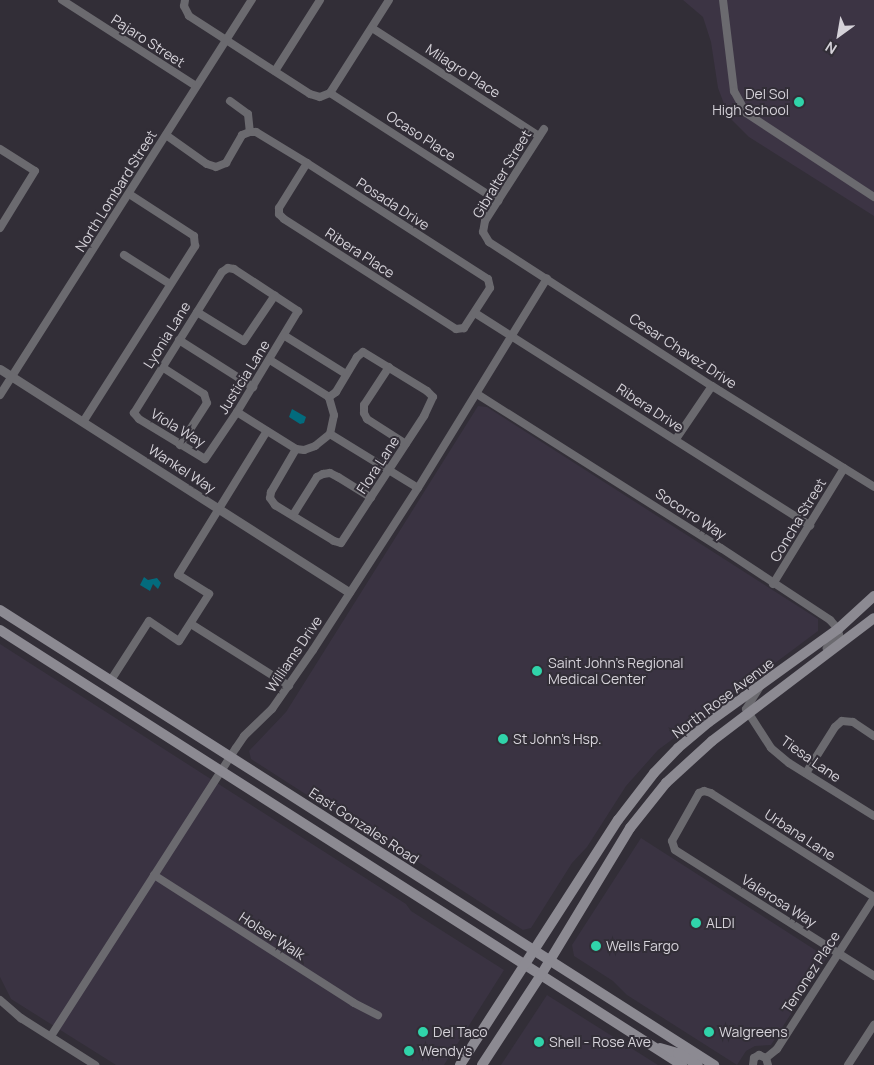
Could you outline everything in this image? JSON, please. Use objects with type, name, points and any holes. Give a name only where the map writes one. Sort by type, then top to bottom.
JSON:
[{"type":"main road","name":"North Rose Avenue","points":[[460,1065],[618,820],[654,773],[688,740],[838,629],[874,596]]},
{"type":"main road","name":"East Gonzales Road","points":[[0,610],[394,858],[714,1065]]},
{"type":"main road","name":"North Rose Avenue","points":[[482,1065],[541,975],[625,836],[652,799],[682,766],[712,740],[748,715],[874,618]]},
{"type":"main road","points":[[0,630],[682,1065]]},
{"type":"main road","points":[[321,833],[333,833],[378,862],[394,858]]},
{"type":"main road","points":[[652,1046],[678,1053],[698,1065]]},
{"type":"street","name":"Pajaro Street","points":[[62,0],[196,86]]},
{"type":"street","name":"North Lombard Street","points":[[0,395],[252,0]]},
{"type":"street","points":[[275,71],[320,0]]},
{"type":"street","points":[[184,3],[189,16],[310,94],[320,97],[330,93],[389,0]]},
{"type":"street","points":[[723,0],[734,91],[746,114],[874,197]]},
{"type":"street","name":"Milagro Place","points":[[372,28],[542,132]]},
{"type":"street","name":"Ocaso Place","points":[[330,93],[498,201]]},
{"type":"street","points":[[166,135],[208,164],[216,167],[226,163],[242,135],[250,132],[248,114],[230,101]]},
{"type":"street","name":"Posada Drive","points":[[250,132],[256,132],[307,163],[488,279],[490,288],[475,312]]},
{"type":"street","name":"Gibralter Street","points":[[483,232],[485,221],[542,132]]},
{"type":"street","points":[[0,149],[36,171],[0,228]]},
{"type":"street","name":"Ribera Place","points":[[307,163],[279,208],[279,214],[284,219],[456,329],[464,328],[475,312]]},
{"type":"street","points":[[82,422],[195,246],[194,236],[129,194]]},
{"type":"street","name":"Cesar Chavez Drive","points":[[483,232],[489,242],[712,386],[874,487]]},
{"type":"street","points":[[124,255],[170,284]]},
{"type":"street","name":"Lyonia Lane","points":[[136,416],[134,413],[162,367],[226,269],[234,269],[275,295]]},
{"type":"street","name":"Williams Drive","points":[[50,1036],[244,736],[272,709],[289,686],[418,488],[547,278]]},
{"type":"street","points":[[197,312],[244,341],[275,295]]},
{"type":"street","name":"Justicia Lane","points":[[208,456],[297,316],[297,311],[275,295]]},
{"type":"street","name":"Ribera Drive","points":[[475,312],[810,526]]},
{"type":"street","points":[[285,336],[346,374]]},
{"type":"street","points":[[179,340],[253,387]]},
{"type":"street","points":[[328,397],[336,392],[357,357],[363,352],[366,353],[388,367],[364,405],[367,419],[406,444]]},
{"type":"street","points":[[237,412],[296,449],[304,450],[315,446],[330,434],[334,416],[328,397],[270,360]]},
{"type":"street","points":[[162,367],[204,394],[207,403],[180,445]]},
{"type":"street","name":"Flora Lane","points":[[292,516],[334,541],[339,542],[347,537],[431,405],[432,397],[427,390],[388,367]]},
{"type":"street","name":"Wankel Way","points":[[0,369],[349,592]]},
{"type":"street","points":[[676,439],[712,386]]},
{"type":"street","name":"Socorro Way","points":[[477,394],[721,548],[830,620],[838,629]]},
{"type":"street","name":"Viola Way","points":[[136,416],[198,456],[205,459],[208,456]]},
{"type":"street","points":[[110,680],[149,621],[179,641],[209,594],[178,575],[267,431]]},
{"type":"street","points":[[330,434],[418,488]]},
{"type":"street","points":[[296,449],[271,492],[272,500],[292,516],[317,477],[323,474],[330,473],[371,498]]},
{"type":"street","name":"Concha Street","points":[[774,584],[844,468]]},
{"type":"street","points":[[190,624],[289,686]]},
{"type":"street","points":[[803,673],[806,665],[836,639],[838,629]]},
{"type":"street","points":[[748,715],[746,706],[756,696],[762,685]]},
{"type":"street","name":"Tiesa Lane","points":[[748,715],[771,748],[806,773],[874,816]]},
{"type":"street","points":[[806,773],[835,727],[842,721],[853,722],[874,736]]},
{"type":"street","name":"Valerosa Way","points":[[713,794],[704,791],[698,793],[676,831],[672,846],[874,976]]},
{"type":"street","name":"Urbana Lane","points":[[713,794],[874,898]]},
{"type":"street","name":"Holser Walk","points":[[154,876],[354,1003],[378,1015]]},
{"type":"street","name":"Tenonez Place","points":[[753,1065],[757,1056],[767,1061],[777,1049],[874,898]]},
{"type":"street","points":[[0,1000],[10,1010],[95,1065]]},
{"type":"street","points":[[848,1065],[874,1025]]},
{"type":"shaded area","name":"Del Sol High School","points":[[683,0],[874,0],[874,216],[749,137],[729,117],[718,88],[711,42],[703,17]]},
{"type":"shaded area","name":"Saint John's Regional Medical Center","points":[[478,406],[487,407],[818,619],[818,631],[658,750],[626,786],[587,847],[572,863],[531,928],[523,930],[386,841],[380,842],[251,759],[249,751],[286,712]]},
{"type":"shaded area","points":[[0,644],[406,904],[411,911],[504,970],[444,1065],[116,1065],[11,999],[0,977]]},
{"type":"shaded area","points":[[641,838],[823,955],[826,959],[771,1045],[755,1046],[746,1051],[737,1065],[627,995],[613,981],[574,956],[572,945]]},
{"type":"shaded area","points":[[547,995],[658,1065],[501,1065]]},
{"type":"water","points":[[292,409],[306,417],[304,423],[300,424],[289,417]]},
{"type":"water","points":[[144,577],[148,580],[157,578],[161,583],[158,589],[153,584],[150,591],[140,585]]},
{"type":"place","name":"Del Sol High School","points":[[799,102]]},
{"type":"place","name":"Saint John's Regional Medical Center","points":[[537,671]]},
{"type":"place","name":"St John's Hsp.","points":[[503,739]]},
{"type":"place","name":"ALDI","points":[[696,923]]},
{"type":"place","name":"Wells Fargo","points":[[596,946]]},
{"type":"place","name":"Del Taco","points":[[423,1032]]},
{"type":"place","name":"Walgreens","points":[[709,1032]]},
{"type":"place","name":"Shell - Rose Ave","points":[[539,1042]]},
{"type":"place","name":"Wendy's","points":[[409,1051]]}]
